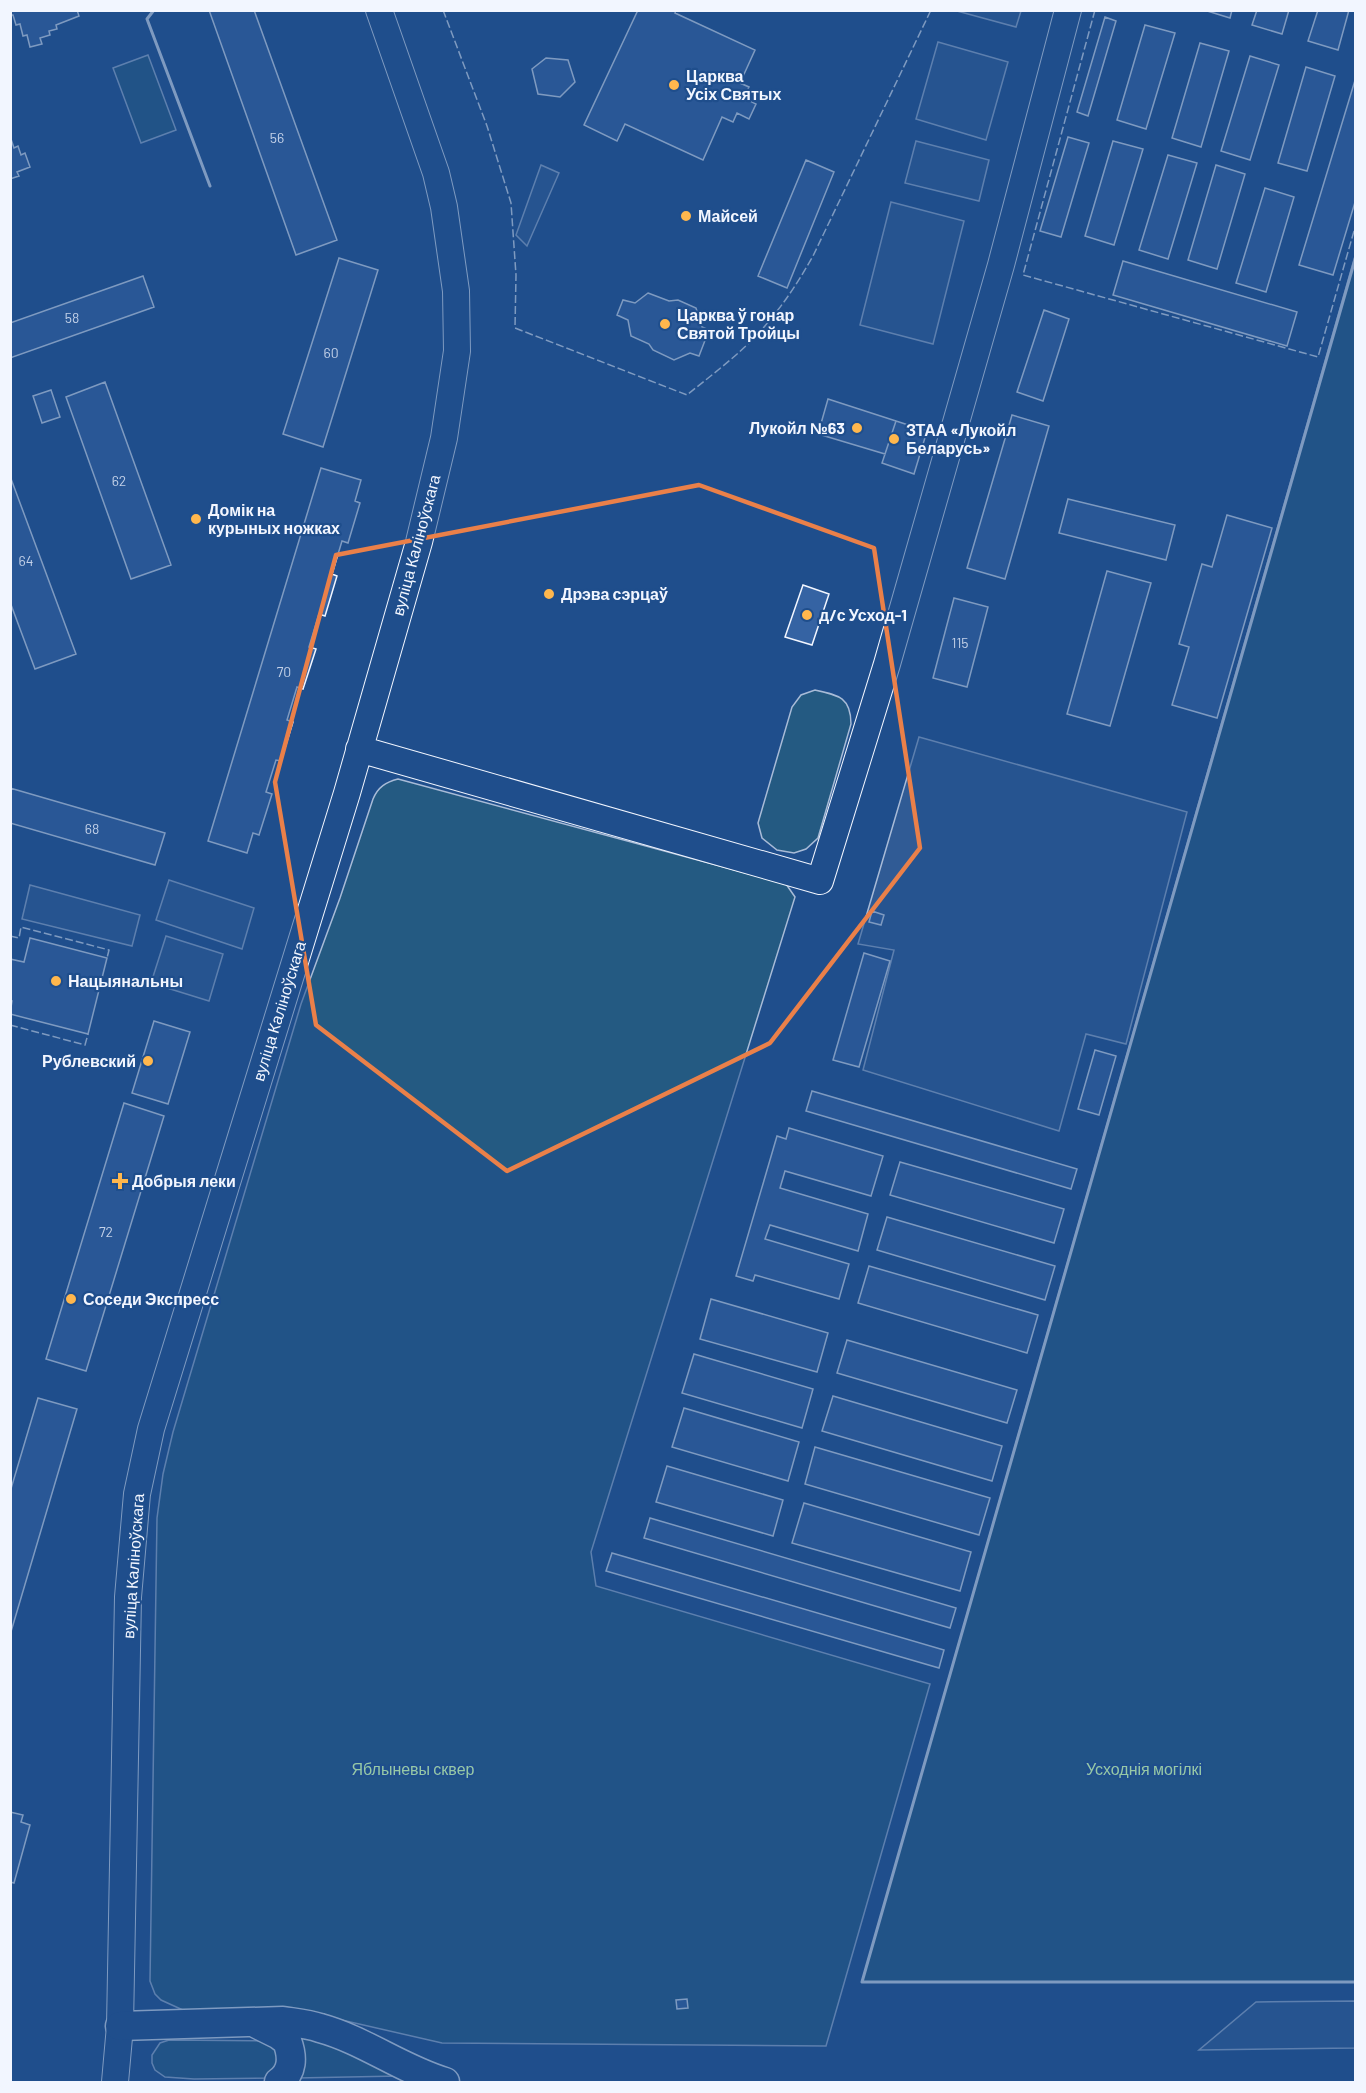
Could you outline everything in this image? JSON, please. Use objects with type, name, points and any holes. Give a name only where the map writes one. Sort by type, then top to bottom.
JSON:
[{"type":"main road","name":"вуліца Каліноўскага","points":[[115,2082],[120,2026],[128,1597],[137,1494],[158,1407],[360,749],[422,531],[444,438],[457,351],[456,291],[444,207],[436,173],[379,10]]},
{"type":"main road","points":[[360,749],[820,881],[887,664],[1004,255],[1068,10]]},
{"type":"main road","points":[[251,2021],[287,2041],[291,2063],[285,2078],[279,2082]]},
{"type":"main road","points":[[120,2026],[283,2021],[322,2028],[424,2076],[445,2082]]},
{"type":"main road","name":"вуліца Каліноўскага","points":[[120,2026],[130,2082]]},
{"type":"highlighted area","points":[[699,485],[874,548],[920,848],[770,1043],[507,1171],[316,1025],[275,782],[336,555]]},
{"type":"green space","points":[[148,55],[176,130],[141,143],[113,68]]},
{"type":"green space","name":"Усходнія могілкі","points":[[1355,256],[1355,1982],[862,1982]]},
{"type":"green space","points":[[815,690],[842,699],[849,708],[851,724],[818,838],[806,849],[794,853],[777,850],[762,838],[758,823],[792,707],[801,695]]},
{"type":"green space","name":"Яблыневы сквер","points":[[398,779],[786,884],[795,897],[591,1552],[596,1586],[930,1684],[826,2046],[442,2043],[298,2010],[185,2011],[161,2000],[155,1994],[150,1981],[157,1518],[163,1474],[173,1432],[301,1004],[373,799],[383,786]]},
{"type":"green space","points":[[292,2035],[326,2043],[400,2076],[297,2078]]},
{"type":"green space","points":[[169,2040],[270,2041],[283,2048],[271,2078],[165,2077],[155,2070],[152,2055],[160,2043]]},
{"type":"shaded area","points":[[957,11],[1021,11],[1016,27]]},
{"type":"shaded area","points":[[938,42],[1008,62],[986,140],[916,119]]},
{"type":"shaded area","points":[[916,141],[989,160],[979,201],[905,183]]},
{"type":"shaded area","points":[[541,165],[559,173],[527,246],[516,235]]},
{"type":"shaded area","points":[[891,202],[964,221],[933,344],[860,325]]},
{"type":"shaded area","points":[[919,737],[1187,812],[1126,1044],[1086,1034],[1059,1131],[863,1070],[894,950],[858,944]]},
{"type":"shaded area","points":[[169,880],[254,908],[242,949],[156,920]]},
{"type":"shaded area","points":[[30,885],[140,915],[132,946],[22,919]]},
{"type":"shaded area","points":[[166,936],[223,954],[209,1001],[151,983]]},
{"type":"shaded area","points":[[1355,2001],[1355,2048],[1199,2050],[1256,2002]]},
{"type":"building","points":[[10,10],[77,10],[79,16],[56,25],[57,29],[49,31],[50,35],[40,38],[42,44],[30,47],[27,35],[23,36],[20,24],[16,25],[13,15],[10,15]]},
{"type":"building","points":[[209,10],[254,10],[337,240],[296,255]]},
{"type":"building","name":"Царква Усіх Святых","points":[[638,10],[676,10],[675,13],[755,50],[740,83],[749,87],[744,98],[756,104],[749,119],[737,113],[733,122],[722,117],[703,160],[625,124],[617,141],[584,125]]},
{"type":"building","points":[[1204,10],[1232,10],[1230,18]]},
{"type":"building","points":[[1257,10],[1289,10],[1282,34],[1252,25]]},
{"type":"building","points":[[1318,10],[1349,10],[1338,50],[1308,41]]},
{"type":"building","points":[[1105,17],[1116,21],[1088,116],[1077,112]]},
{"type":"building","points":[[1145,25],[1175,33],[1146,129],[1117,120]]},
{"type":"building","points":[[1200,43],[1229,51],[1201,147],[1172,138]]},
{"type":"building","points":[[1250,56],[1279,65],[1250,160],[1221,151]]},
{"type":"building","points":[[546,58],[568,60],[575,82],[560,97],[538,94],[532,69]]},
{"type":"building","points":[[1306,67],[1335,76],[1307,171],[1278,163]]},
{"type":"building","points":[[1356,77],[1356,199],[1333,275],[1299,265]]},
{"type":"building","points":[[1068,137],[1089,143],[1061,237],[1040,231]]},
{"type":"building","points":[[11,139],[14,148],[18,146],[21,155],[25,153],[30,167],[17,172],[19,176],[10,179]]},
{"type":"building","points":[[1113,141],[1143,149],[1114,245],[1085,236]]},
{"type":"building","points":[[1168,155],[1197,163],[1168,259],[1139,250]]},
{"type":"building","points":[[806,160],[834,172],[787,288],[758,276]]},
{"type":"building","points":[[1216,165],[1245,174],[1217,269],[1188,260]]},
{"type":"building","points":[[1265,188],[1294,197],[1266,292],[1236,283]]},
{"type":"building","points":[[339,258],[378,270],[323,447],[283,434]]},
{"type":"building","points":[[1123,261],[1297,312],[1287,346],[1113,295]]},
{"type":"building","points":[[143,276],[154,307],[10,358],[10,323]]},
{"type":"building","name":"Царква ў гонар Святой Тройцы","points":[[648,293],[669,301],[678,300],[696,308],[702,327],[709,330],[699,356],[690,353],[674,360],[631,336],[628,320],[617,315],[623,300],[635,303]]},
{"type":"building","points":[[1044,310],[1069,319],[1043,401],[1017,392]]},
{"type":"building","points":[[105,382],[171,565],[131,579],[66,397]]},
{"type":"building","points":[[51,390],[60,417],[42,423],[33,396]]},
{"type":"building","name":"Лукойл №63","points":[[828,399],[896,421],[885,454],[818,434]]},
{"type":"building","points":[[1012,415],[1049,426],[1005,579],[967,568]]},
{"type":"building","points":[[896,421],[927,431],[914,474],[882,463]]},
{"type":"building","points":[[321,468],[361,480],[355,501],[360,503],[348,543],[342,541],[332,574],[337,576],[325,616],[319,614],[309,647],[316,649],[303,689],[297,687],[287,720],[293,722],[281,761],[276,760],[266,792],[272,794],[259,835],[253,833],[247,853],[208,841]]},
{"type":"building","points":[[10,476],[76,654],[35,669],[10,602]]},
{"type":"building","points":[[1068,499],[1175,525],[1166,560],[1059,533]]},
{"type":"building","points":[[1227,515],[1272,528],[1217,718],[1172,705],[1189,647],[1179,644],[1202,564],[1212,567]]},
{"type":"building","points":[[1107,571],[1151,583],[1110,726],[1067,714]]},
{"type":"building","name":"д/с Усход-1","points":[[803,585],[829,594],[812,645],[785,637]]},
{"type":"building","points":[[954,598],[988,607],[967,687],[933,678]]},
{"type":"building","points":[[10,788],[165,833],[155,865],[10,823]]},
{"type":"building","points":[[872,911],[884,915],[881,925],[869,922]]},
{"type":"building","name":"Нацыянальны","points":[[30,938],[107,958],[88,1034],[10,1014],[12,1001],[10,1001],[10,959],[24,962]]},
{"type":"building","points":[[864,953],[890,961],[859,1067],[833,1060]]},
{"type":"building","points":[[154,1021],[190,1032],[168,1104],[132,1093]]},
{"type":"building","points":[[1095,1050],[1116,1056],[1099,1115],[1078,1109]]},
{"type":"building","points":[[812,1091],[1077,1169],[1071,1189],[806,1111]]},
{"type":"building","points":[[124,1103],[164,1116],[86,1371],[46,1359]]},
{"type":"building","points":[[789,1128],[883,1156],[871,1196],[785,1171],[780,1188],[868,1214],[858,1251],[770,1225],[765,1239],[849,1264],[839,1299],[755,1275],[753,1281],[736,1276],[777,1136],[786,1139]]},
{"type":"building","points":[[900,1162],[1064,1209],[1054,1243],[890,1195]]},
{"type":"building","points":[[887,1217],[1055,1266],[1045,1300],[877,1250]]},
{"type":"building","points":[[869,1266],[1038,1315],[1027,1353],[858,1303]]},
{"type":"building","points":[[711,1299],[828,1333],[817,1372],[700,1339]]},
{"type":"building","points":[[847,1340],[1017,1390],[1007,1423],[837,1373]]},
{"type":"building","points":[[694,1354],[813,1389],[802,1428],[682,1393]]},
{"type":"building","points":[[833,1396],[1002,1446],[992,1481],[822,1431]]},
{"type":"building","points":[[38,1398],[77,1409],[10,1635],[10,1492]]},
{"type":"building","points":[[684,1408],[799,1442],[788,1481],[672,1447]]},
{"type":"building","points":[[815,1447],[990,1498],[979,1535],[805,1484]]},
{"type":"building","points":[[667,1466],[783,1500],[773,1536],[656,1502]]},
{"type":"building","points":[[804,1503],[971,1552],[960,1591],[792,1543]]},
{"type":"building","points":[[650,1518],[956,1608],[950,1628],[644,1538]]},
{"type":"building","points":[[612,1553],[944,1650],[939,1668],[606,1571]]},
{"type":"building","points":[[10,1812],[23,1815],[21,1822],[30,1825],[14,1883],[10,1882]]},
{"type":"building","points":[[687,1999],[688,2008],[677,2009],[676,2000]]},
{"type":"fence","points":[[443,10],[487,126],[511,203],[516,275],[515,328],[687,395],[760,332],[798,281],[813,256],[931,10]]},
{"type":"fence","points":[[1095,10],[1023,275],[1318,357],[1356,224]]},
{"type":"fence","points":[[10,936],[19,938],[21,927],[109,950],[107,958]]},
{"type":"fence","points":[[10,1025],[85,1045],[88,1034]]},
{"type":"wall","points":[[154,10],[147,19],[210,186]]},
{"type":"wall","points":[[1356,256],[862,1982],[1356,1982]]},
{"type":"place","name":"Царква Усіх Святых","points":[[674,85]]},
{"type":"place","name":"Майсей","points":[[686,216]]},
{"type":"place","name":"Царква ў гонар Святой Тройцы","points":[[665,324]]},
{"type":"place","name":"Лукойл №63","points":[[857,428]]},
{"type":"place","name":"ЗТАА «Лукойл Беларусь»","points":[[894,439]]},
{"type":"place","name":"Домік на курыных ножках","points":[[196,519]]},
{"type":"place","name":"Дрэва сэрцаў","points":[[549,594]]},
{"type":"place","name":"д/с Усход-1","points":[[807,615]]},
{"type":"place","name":"Нацыянальны","points":[[56,981]]},
{"type":"place","name":"Рублевский","points":[[148,1061]]},
{"type":"place","name":"Добрыя леки","points":[[120,1181]]},
{"type":"place","name":"Соседи Экспресс","points":[[71,1299]]}]
